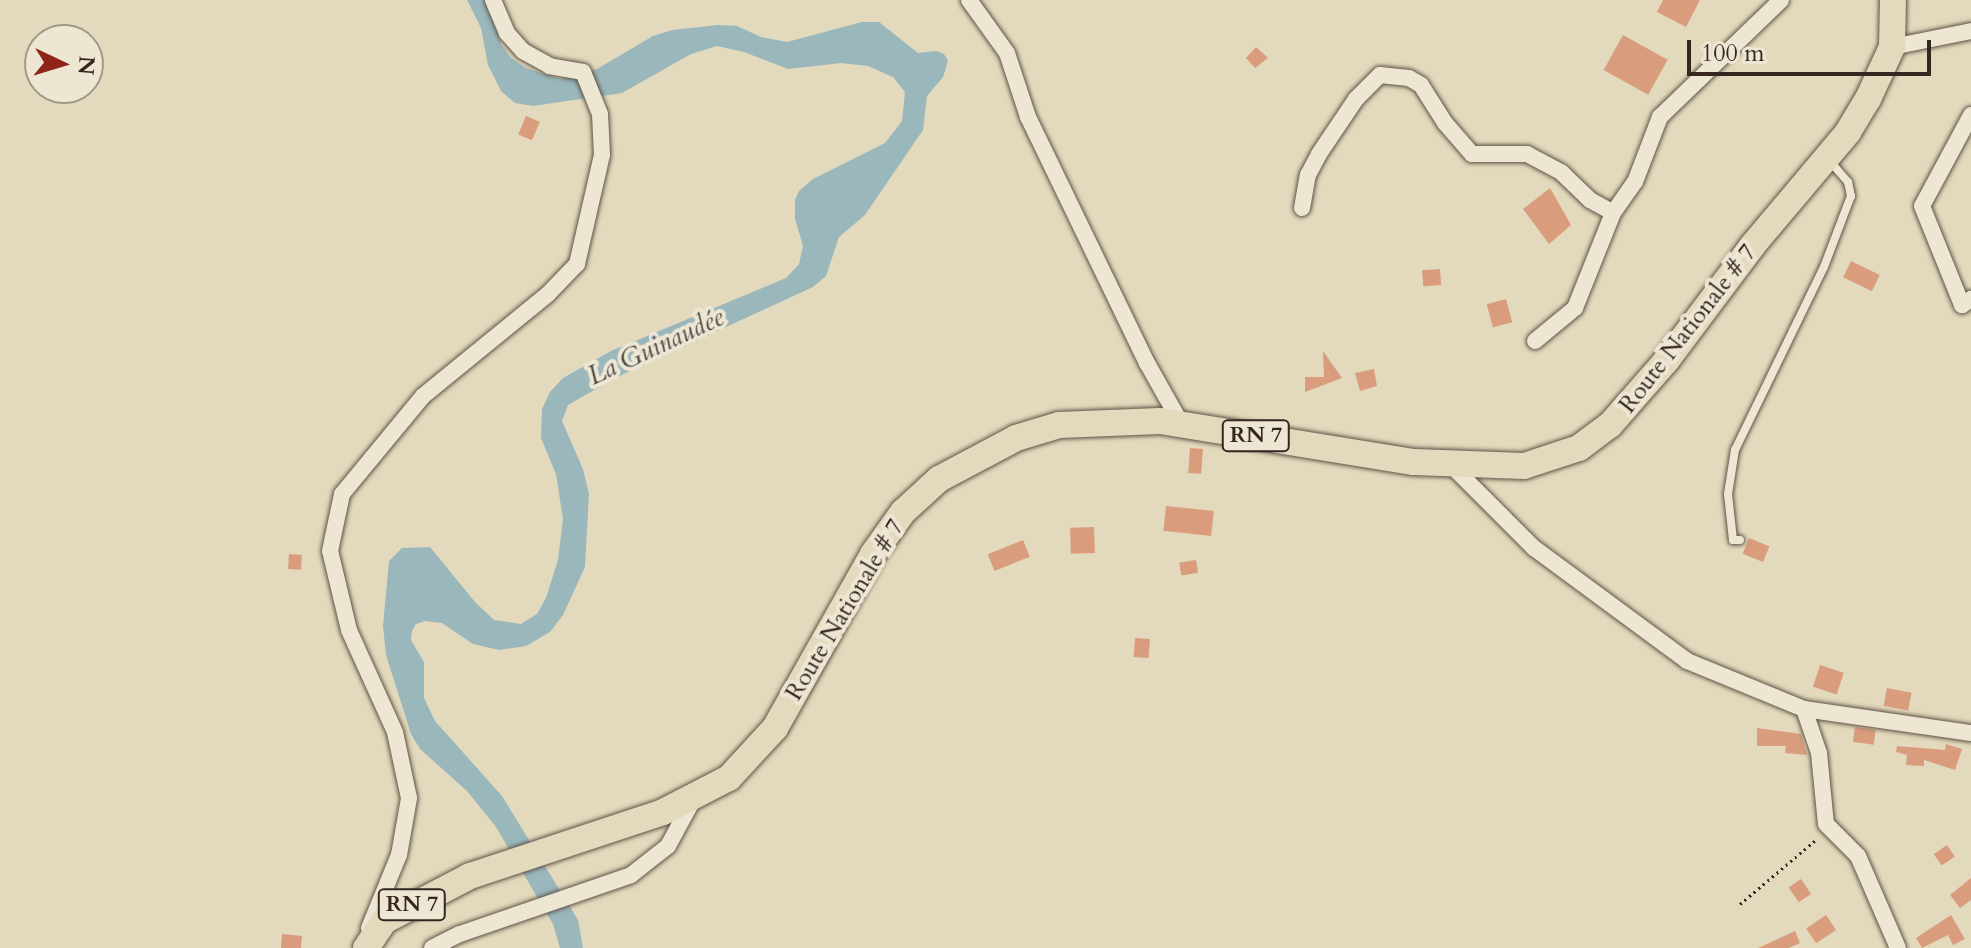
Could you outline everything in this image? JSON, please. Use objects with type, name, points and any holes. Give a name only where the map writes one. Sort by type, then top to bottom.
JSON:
[{"type":"main road","name":"Route Nationale # 7","points":[[364,948],[384,921],[470,876],[663,812],[729,778],[775,728],[873,554],[903,512],[939,479],[1016,438],[1059,425],[1160,421],[1414,462],[1524,466],[1579,448],[1610,425],[1666,361],[1753,245],[1827,158],[1868,99],[1892,47],[1893,0]]},
{"type":"street","points":[[364,948],[399,855],[409,798],[395,732],[349,630],[330,551],[342,494],[423,396],[548,294],[577,264],[602,155],[600,114],[583,72],[550,66],[523,51],[507,33],[493,0]]},
{"type":"street","points":[[969,0],[1007,53],[1028,117],[1147,363],[1182,425]]},
{"type":"street","points":[[1535,341],[1575,308],[1613,213],[1635,182],[1660,117],[1781,0]]},
{"type":"street","points":[[1892,47],[1971,31]]},
{"type":"street","points":[[1302,208],[1308,175],[1319,154],[1356,99],[1380,75],[1409,78],[1421,85],[1445,123],[1472,154],[1527,154],[1562,173],[1590,200],[1613,213]]},
{"type":"street","points":[[1971,115],[1922,206],[1962,305],[1971,299]]},
{"type":"street","points":[[1450,464],[1534,548],[1687,661],[1804,709],[1971,733]]},
{"type":"street","points":[[1804,709],[1819,753],[1820,790],[1826,824],[1858,856],[1898,948]]},
{"type":"street","points":[[432,948],[460,934],[631,875],[668,846],[694,796]]},
{"type":"lane","points":[[1740,540],[1733,540],[1728,494],[1735,450],[1824,267],[1851,196],[1848,182],[1827,158]]},
{"type":"path","points":[[1740,904],[1830,828]]},
{"type":"water","name":"La Guinaudée","points":[[467,0],[489,0],[501,44],[511,58],[526,68],[560,79],[597,69],[653,36],[672,30],[718,25],[737,26],[761,37],[787,42],[862,22],[879,22],[918,53],[936,51],[944,54],[948,61],[943,77],[927,96],[923,130],[865,215],[839,237],[826,276],[813,287],[615,378],[568,405],[562,421],[583,469],[589,494],[585,567],[563,615],[550,632],[526,646],[499,650],[473,644],[442,623],[425,621],[416,624],[412,631],[411,640],[424,662],[424,698],[435,721],[502,796],[578,920],[583,948],[560,948],[553,924],[496,827],[467,791],[420,749],[411,734],[386,655],[383,626],[389,561],[402,548],[430,547],[475,602],[494,620],[521,624],[537,614],[546,598],[558,560],[563,519],[556,474],[541,438],[542,409],[550,392],[563,378],[611,351],[786,278],[799,264],[803,246],[795,219],[795,200],[799,191],[813,179],[885,143],[902,121],[905,92],[893,77],[868,66],[841,63],[788,69],[744,52],[717,46],[691,54],[622,93],[533,106],[515,103],[501,91],[488,65],[481,28]]},
{"type":"building","points":[[1663,0],[1700,0],[1686,27],[1657,12]]},
{"type":"building","points":[[1623,35],[1668,60],[1648,95],[1604,70]]},
{"type":"building","points":[[1256,47],[1268,58],[1255,68],[1246,58]]},
{"type":"building","points":[[526,116],[540,122],[532,140],[518,134]]},
{"type":"building","points":[[1550,188],[1571,225],[1549,244],[1523,209]]},
{"type":"building","points":[[1851,261],[1880,275],[1872,291],[1843,277]]},
{"type":"building","points":[[1440,269],[1441,285],[1423,286],[1422,270]]},
{"type":"building","points":[[1506,299],[1512,322],[1493,327],[1487,304]]},
{"type":"building","points":[[1323,351],[1342,378],[1305,392],[1305,377],[1324,377]]},
{"type":"building","points":[[1374,369],[1377,386],[1360,391],[1355,373]]},
{"type":"building","points":[[1190,448],[1203,449],[1201,474],[1188,473]]},
{"type":"building","points":[[1166,506],[1214,511],[1211,536],[1163,531]]},
{"type":"building","points":[[1094,527],[1095,553],[1071,554],[1070,528]]},
{"type":"building","points":[[1749,538],[1769,546],[1763,562],[1743,554]]},
{"type":"building","points":[[1023,540],[1030,557],[995,571],[988,554]]},
{"type":"building","points":[[289,554],[302,555],[301,570],[288,569]]},
{"type":"building","points":[[1196,560],[1198,573],[1181,575],[1179,563]]},
{"type":"building","points":[[1135,638],[1150,639],[1149,658],[1134,657]]},
{"type":"building","points":[[1820,665],[1844,673],[1837,695],[1813,687]]},
{"type":"building","points":[[1887,688],[1912,693],[1908,710],[1884,706]]},
{"type":"building","points":[[1855,727],[1876,730],[1874,745],[1853,742]]},
{"type":"building","points":[[1757,728],[1801,734],[1807,755],[1785,753],[1786,746],[1757,746]]},
{"type":"building","points":[[1946,744],[1962,749],[1955,770],[1924,760],[1924,766],[1906,765],[1907,755],[1896,752],[1897,746],[1945,750]]},
{"type":"building","points":[[1947,845],[1955,857],[1942,866],[1934,854]]},
{"type":"building","points":[[1971,878],[1971,900],[1960,908],[1950,895]]},
{"type":"building","points":[[1801,879],[1811,894],[1799,902],[1789,887]]},
{"type":"building","points":[[1826,915],[1836,930],[1816,943],[1806,928]]},
{"type":"building","points":[[1951,915],[1965,939],[1953,945],[1948,935],[1922,948],[1916,938]]},
{"type":"building","points":[[1795,931],[1800,943],[1789,948],[1758,948]]},
{"type":"building","points":[[282,934],[302,936],[301,948],[281,948]]}]
